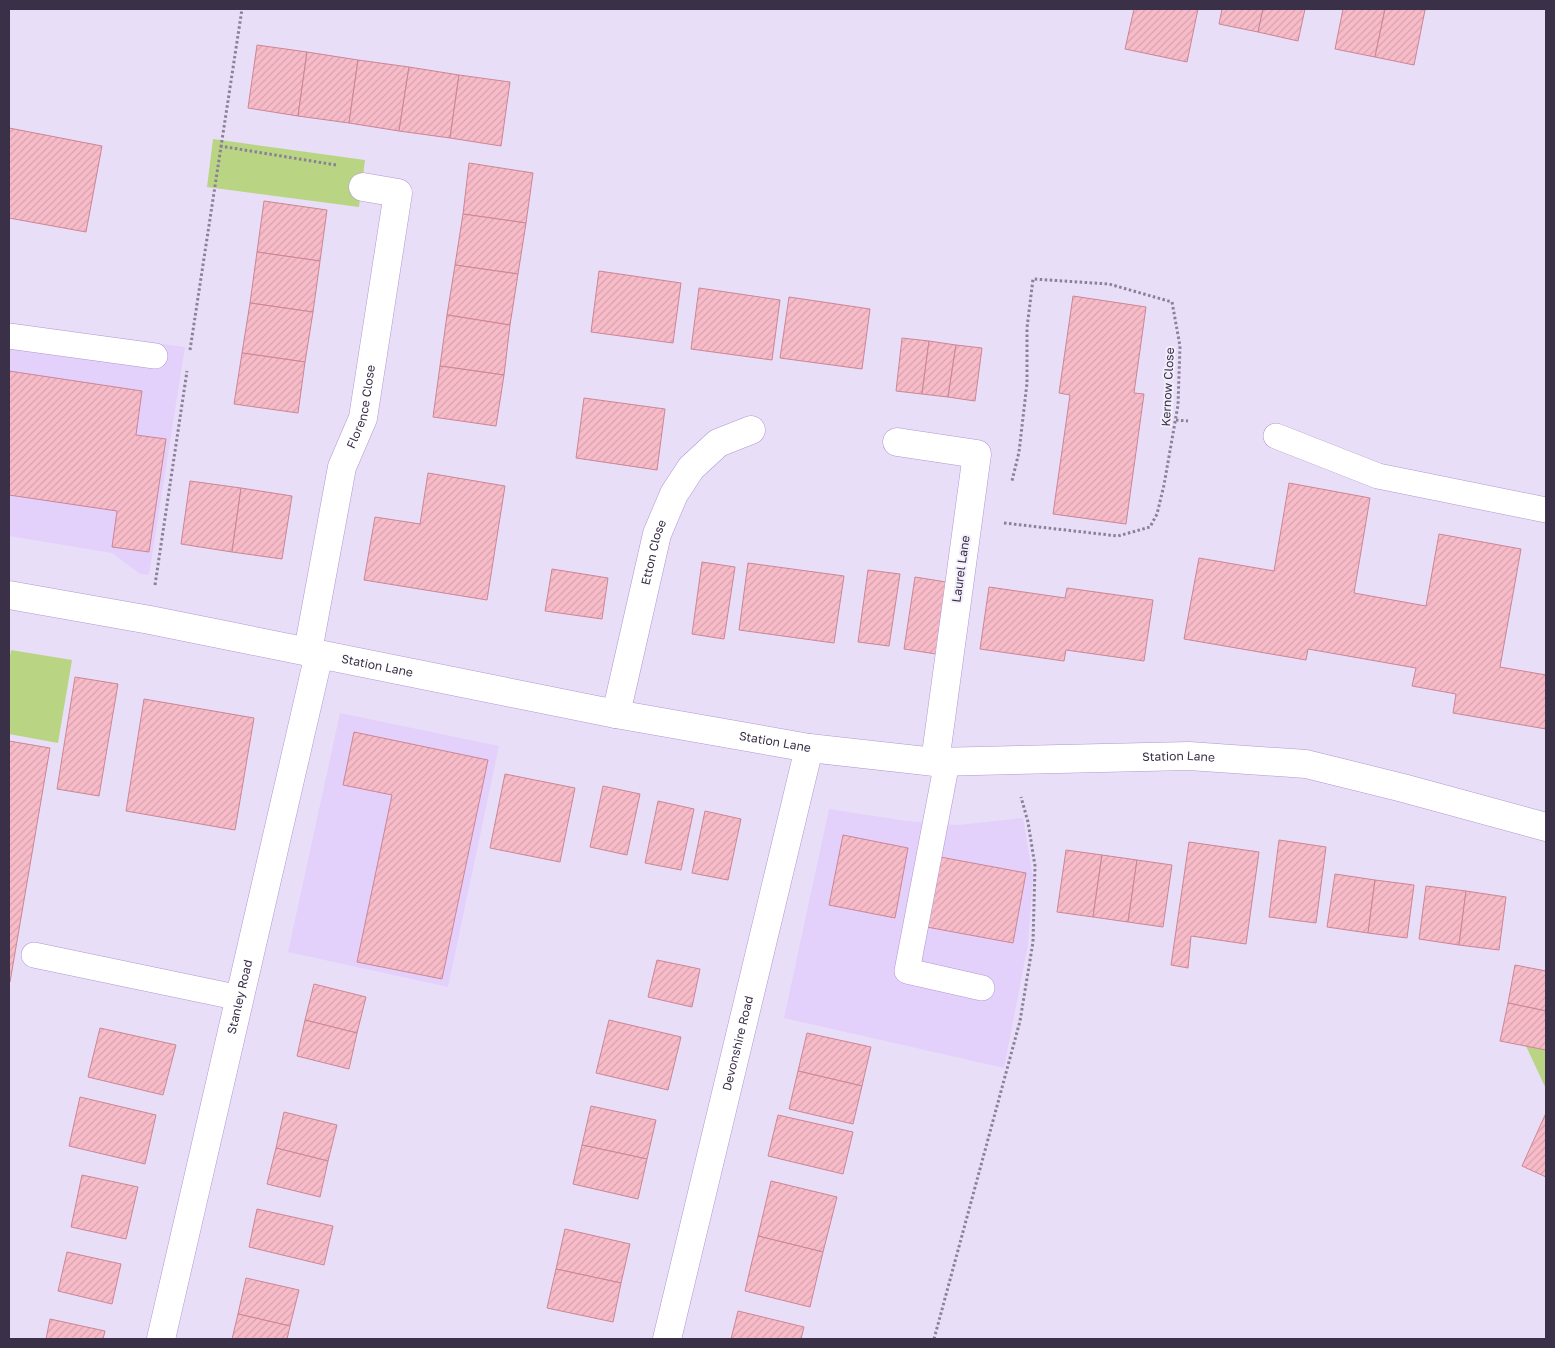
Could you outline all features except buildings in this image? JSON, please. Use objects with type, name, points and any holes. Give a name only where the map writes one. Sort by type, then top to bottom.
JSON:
[{"type":"street","name":"Florence Close","points":[[314,652],[342,466],[363,418],[398,193],[364,187]]},
{"type":"street","name":"Etton Close","points":[[616,714],[657,534],[674,494],[691,468],[718,443],[751,430]]},
{"type":"street","name":"Laurel Lane","points":[[897,442],[977,454],[941,762]]},
{"type":"street","name":"Station Lane","points":[[9,595],[314,652],[616,714],[809,748],[941,762],[1189,756],[1306,764],[1546,827]]},
{"type":"street","name":"Stanley Road","points":[[161,1339],[240,998],[314,652]]},
{"type":"street","name":"Devonshire Road","points":[[668,1339],[809,748]]},
{"type":"lane","points":[[9,336],[154,356]]},
{"type":"lane","points":[[1276,436],[1378,476],[1546,510]]},
{"type":"lane","points":[[941,762],[907,972],[982,988]]},
{"type":"lane","points":[[34,955],[240,998]]},
{"type":"path","points":[[190,354],[242,9]]},
{"type":"path","points":[[220,146],[352,168],[364,187]]},
{"type":"path","name":"Kernow Close","points":[[1001,522],[1118,536],[1150,527],[1157,514],[1176,420],[1180,346],[1172,302],[1109,284],[1033,279],[1027,328],[1027,383],[1019,452],[1010,487]]},
{"type":"path","points":[[150,620],[188,363]]},
{"type":"path","points":[[1176,420],[1188,421]]},
{"type":"path","points":[[934,1339],[1020,1021],[1033,942],[1036,866],[1028,822],[1011,760]]},
{"type":"shaded area","points":[[9,323],[185,347],[149,575],[140,574],[112,553],[9,536]]},
{"type":"shaded area","points":[[340,713],[499,746],[448,987],[288,952]]},
{"type":"shaded area","points":[[829,809],[907,821],[958,825],[1023,818],[1033,877],[1028,944],[1004,1068],[784,1018]]},
{"type":"green space","points":[[213,139],[365,160],[359,207],[207,187]]},
{"type":"green space","points":[[11,650],[72,660],[58,743],[9,734],[9,661]]},
{"type":"green space","points":[[1526,1046],[1546,1050],[1546,1089]]}]
